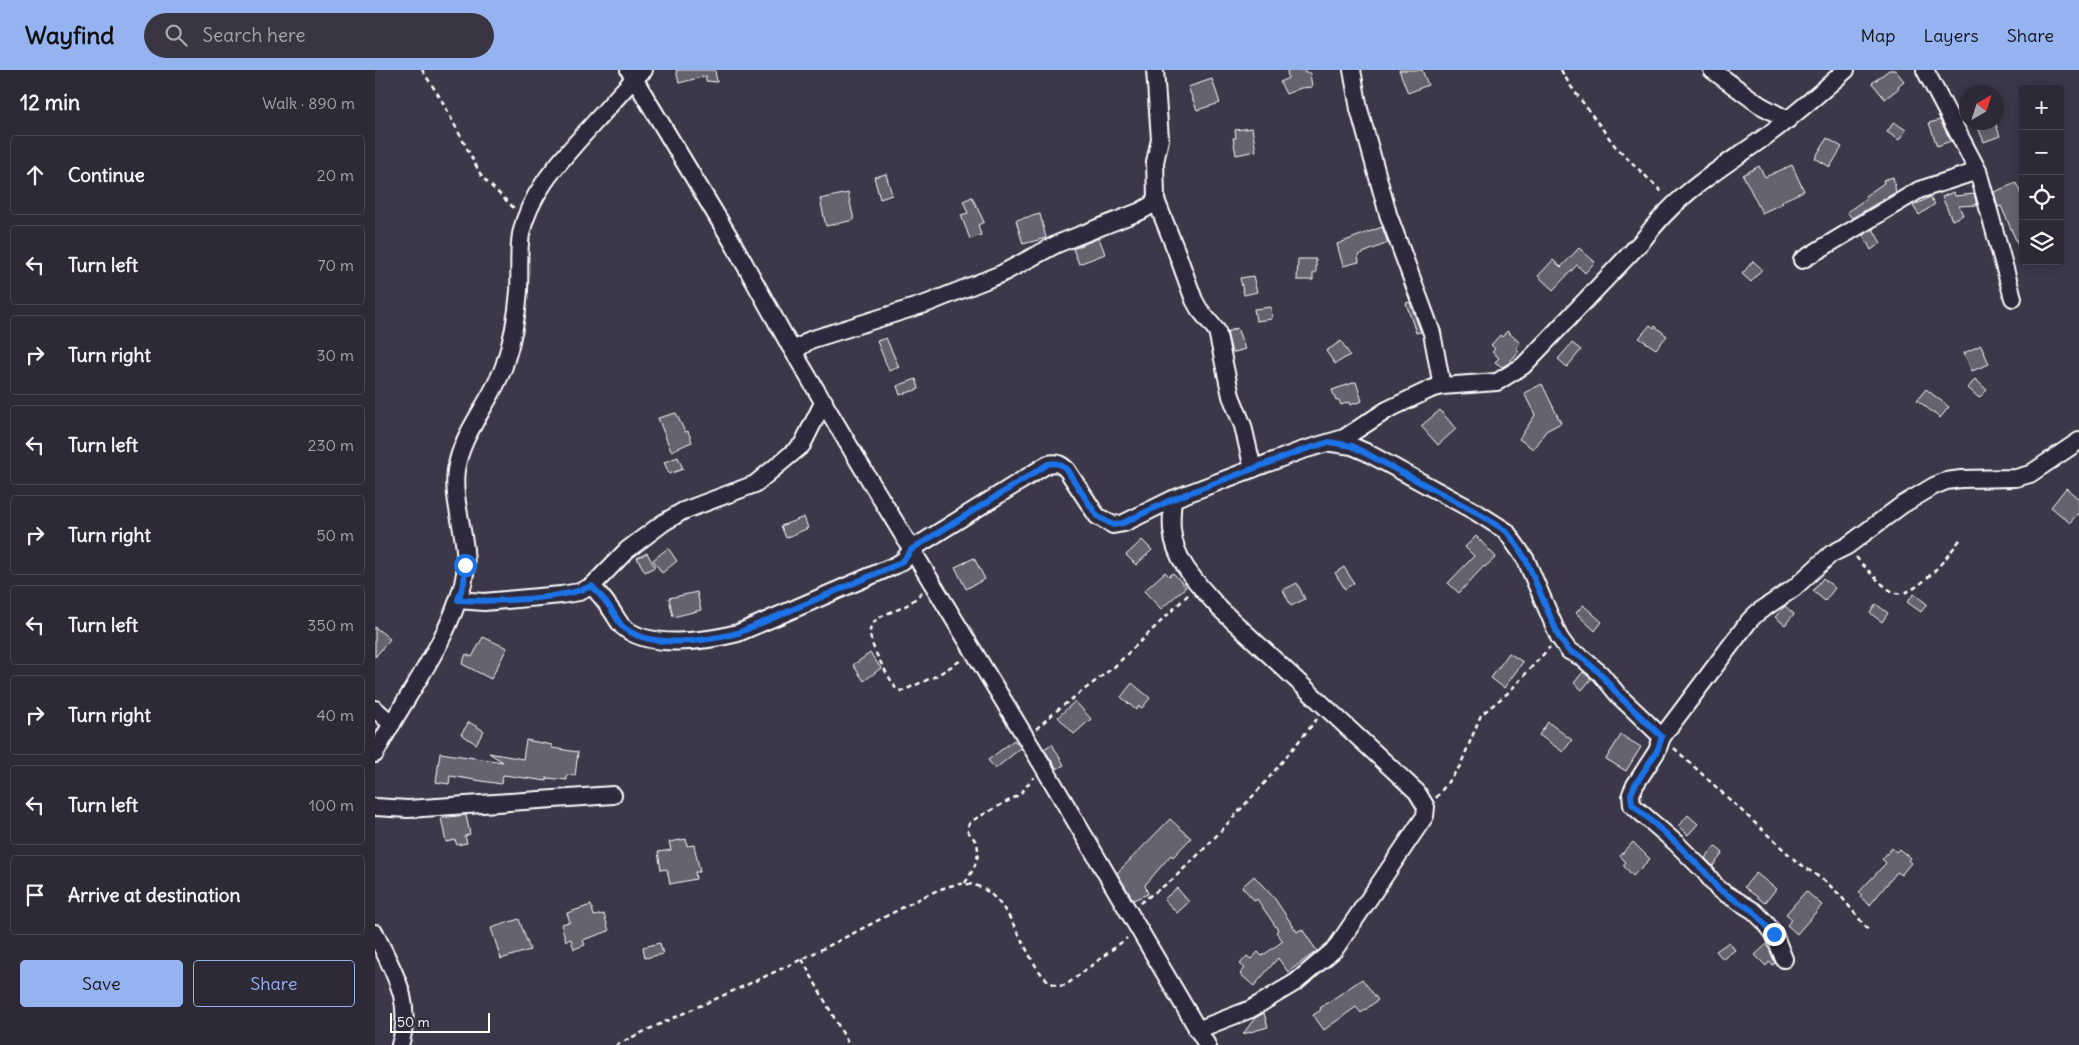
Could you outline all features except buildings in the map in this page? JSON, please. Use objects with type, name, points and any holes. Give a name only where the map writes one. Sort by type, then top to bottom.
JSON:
[{"type":"street","points":[[1155,70],[1160,139],[1155,162],[1156,200],[1194,300],[1199,310],[1217,331],[1231,396],[1243,426],[1253,469]]},
{"type":"street","points":[[1352,70],[1359,109],[1388,214],[1432,333],[1441,386]]},
{"type":"street","points":[[1712,70],[1760,105],[1788,120]]},
{"type":"street","points":[[592,586],[621,624],[628,630],[651,639],[689,641],[738,633],[904,560],[912,549],[1014,484],[1054,463],[1060,464],[1067,470],[1097,516],[1113,525],[1123,523],[1173,499],[1344,438],[1411,397],[1441,386],[1497,382],[1523,366],[1643,240],[1674,204],[1718,168],[1788,120],[1846,70]]},
{"type":"street","points":[[1925,70],[1978,171],[2013,298]]},
{"type":"street","points":[[375,754],[428,666],[458,600],[464,582],[465,556],[455,490],[456,471],[465,438],[496,387],[515,327],[521,236],[525,219],[543,183],[636,73],[790,346],[973,653],[1043,766],[1207,1045]]},
{"type":"street","points":[[1802,260],[1919,190],[1978,171]]},
{"type":"street","points":[[790,346],[799,348],[810,340],[928,303],[1001,274],[1057,244],[1141,211],[1156,200]]},
{"type":"street","points":[[458,600],[484,602],[561,595],[579,592],[592,586],[627,550],[663,523],[683,511],[755,484],[802,445],[824,401]]},
{"type":"street","points":[[1784,959],[1774,934],[1765,922],[1753,911],[1718,889],[1687,855],[1632,804],[1631,794],[1635,785],[1657,751],[1662,737],[1749,621],[1757,613],[1794,588],[1831,554],[1847,546],[1902,505],[1934,486],[1961,479],[2016,478],[2030,474],[2079,440]]},
{"type":"street","points":[[1329,442],[1352,446],[1366,452],[1476,512],[1506,531],[1526,560],[1559,637],[1569,651],[1581,657],[1601,674],[1619,696],[1662,737]]},
{"type":"street","points":[[1173,499],[1172,531],[1175,542],[1186,569],[1198,585],[1220,608],[1417,792],[1426,807],[1425,816],[1335,949],[1296,982],[1251,1009],[1197,1030]]},
{"type":"street","points":[[375,709],[393,724]]},
{"type":"street","points":[[375,807],[408,809],[613,795]]},
{"type":"street","points":[[375,933],[393,967],[405,1004],[405,1022],[400,1045]]},
{"type":"path","points":[[422,70],[441,99],[482,177],[525,219]]},
{"type":"path","points":[[1561,70],[1615,146],[1674,204]]},
{"type":"path","points":[[1847,546],[1887,588],[1895,593],[1904,593],[1921,583],[1941,564],[1962,536]]},
{"type":"path","points":[[932,583],[908,605],[873,622],[870,630],[869,635],[876,652],[896,689],[902,691],[936,676],[973,653]]},
{"type":"path","points":[[1026,739],[1056,711],[1114,667],[1198,585]]},
{"type":"path","points":[[1426,807],[1435,800],[1460,766],[1481,716],[1509,692],[1559,637]]},
{"type":"path","points":[[1128,912],[1172,880],[1205,848],[1263,784],[1327,707]]},
{"type":"path","points":[[1662,737],[1796,861],[1826,882],[1840,895],[1869,931]]},
{"type":"path","points":[[964,883],[972,872],[977,860],[977,844],[967,830],[969,824],[1019,796],[1043,766]]},
{"type":"path","points":[[616,1045],[802,959],[921,898],[964,883],[981,887],[1001,904],[1040,973],[1051,985],[1059,987],[1066,985],[1139,929]]},
{"type":"path","points":[[802,959],[849,1045]]},
{"type":"route","points":[[465,565],[464,582],[458,600],[484,602],[561,595],[579,592],[592,586],[621,624],[628,630],[651,639],[689,641],[738,633],[865,580],[896,565],[904,560],[912,549],[1048,464],[1060,464],[1067,470],[1097,516],[1113,525],[1123,523],[1173,499],[1300,451],[1329,442],[1352,446],[1448,496],[1494,522],[1506,531],[1526,560],[1559,637],[1569,651],[1581,657],[1601,674],[1619,696],[1662,737],[1657,751],[1635,785],[1631,794],[1632,804],[1676,843],[1705,872],[1718,889],[1753,911],[1774,934]]}]
